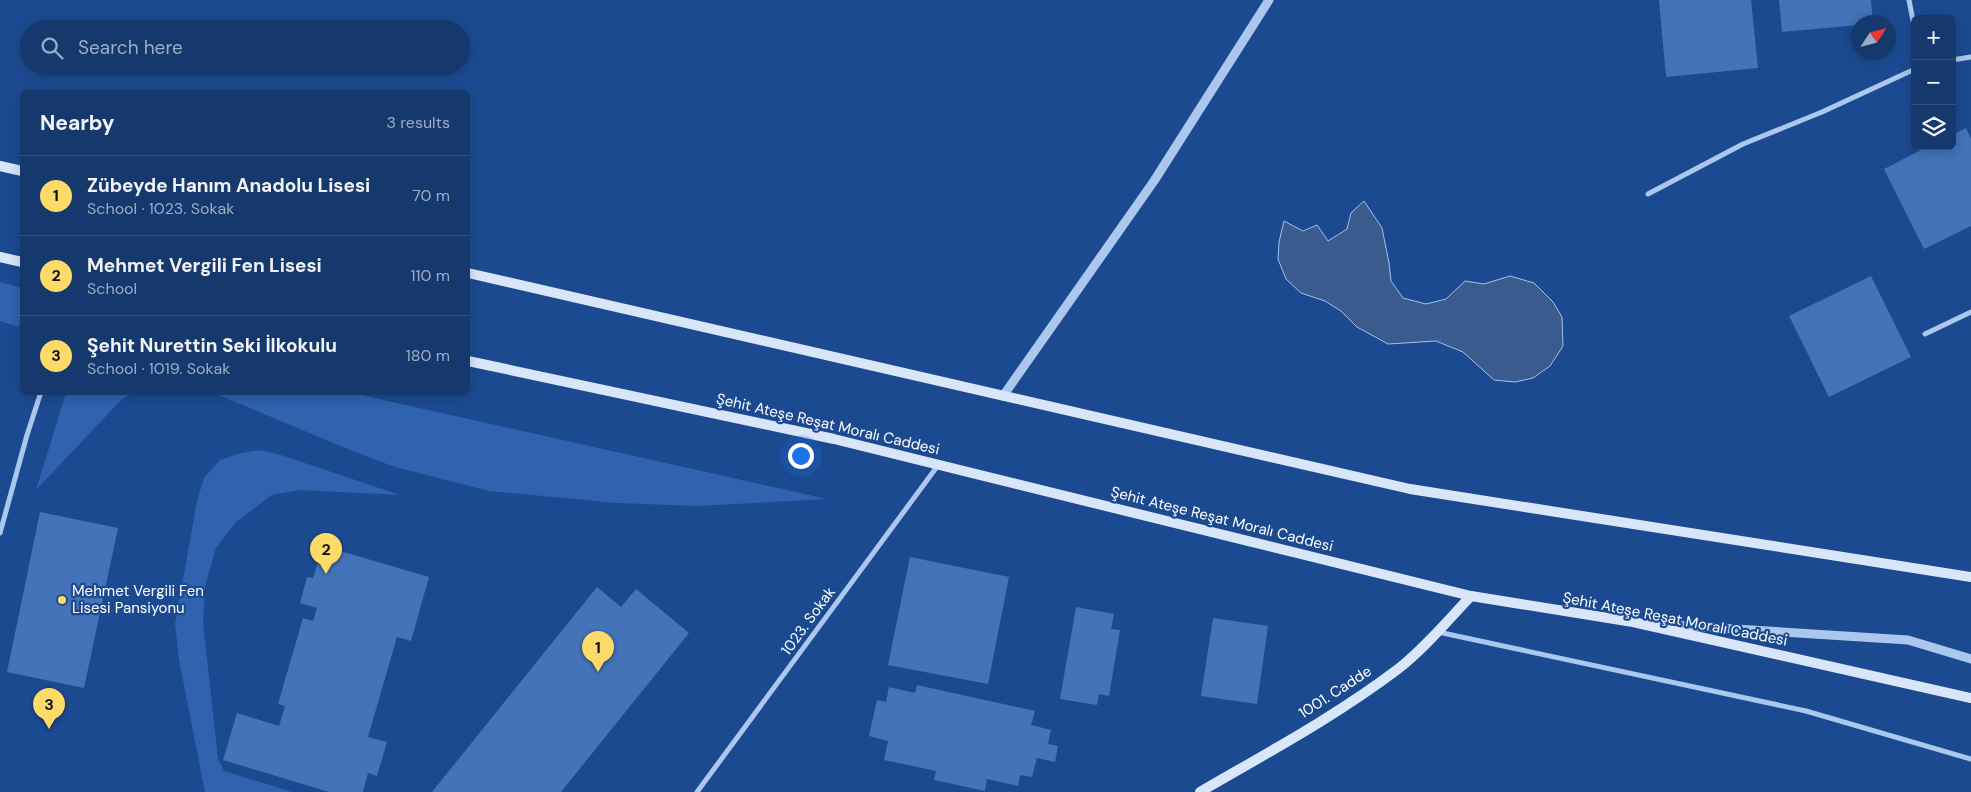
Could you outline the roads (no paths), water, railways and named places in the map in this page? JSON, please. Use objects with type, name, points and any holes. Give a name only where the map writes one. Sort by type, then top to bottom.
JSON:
[{"type":"main road","points":[[0,166],[20,171]]},
{"type":"main road","points":[[0,257],[20,262]]},
{"type":"main road","points":[[470,273],[1410,489],[1971,577]]},
{"type":"main road","name":"Şehit Ateşe Reşat Moralı Caddesi","points":[[470,361],[834,439],[1471,596],[1633,622],[1971,698]]},
{"type":"main road","name":"1001. Cadde","points":[[1200,792],[1338,711],[1398,668],[1437,632],[1471,596]]},
{"type":"street","points":[[1003,396],[1154,181],[1269,0]]},
{"type":"street","points":[[1909,0],[1912,15]]},
{"type":"street","points":[[1956,59],[1971,57]]},
{"type":"street","points":[[1648,194],[1743,144],[1822,112],[1911,71]]},
{"type":"street","points":[[1925,334],[1971,312]]},
{"type":"street","points":[[0,533],[40,395]]},
{"type":"street","name":"1023. Sokak","points":[[697,792],[939,464]]},
{"type":"street","points":[[1633,622],[1908,640],[1971,659]]},
{"type":"street","points":[[1437,632],[1806,711],[1971,759]]},
{"type":"place","name":"Mehmet Vergili Fen Lisesi","points":[[326,574]]},
{"type":"place","name":"Mehmet Vergili Fen Lisesi Pansiyonu","points":[[62,600]]},
{"type":"place","name":"Zübeyde Hanım Anadolu Lisesi","points":[[598,672]]},
{"type":"place","name":"Şehit Nurettin Seki İlkokulu","points":[[49,729]]}]
